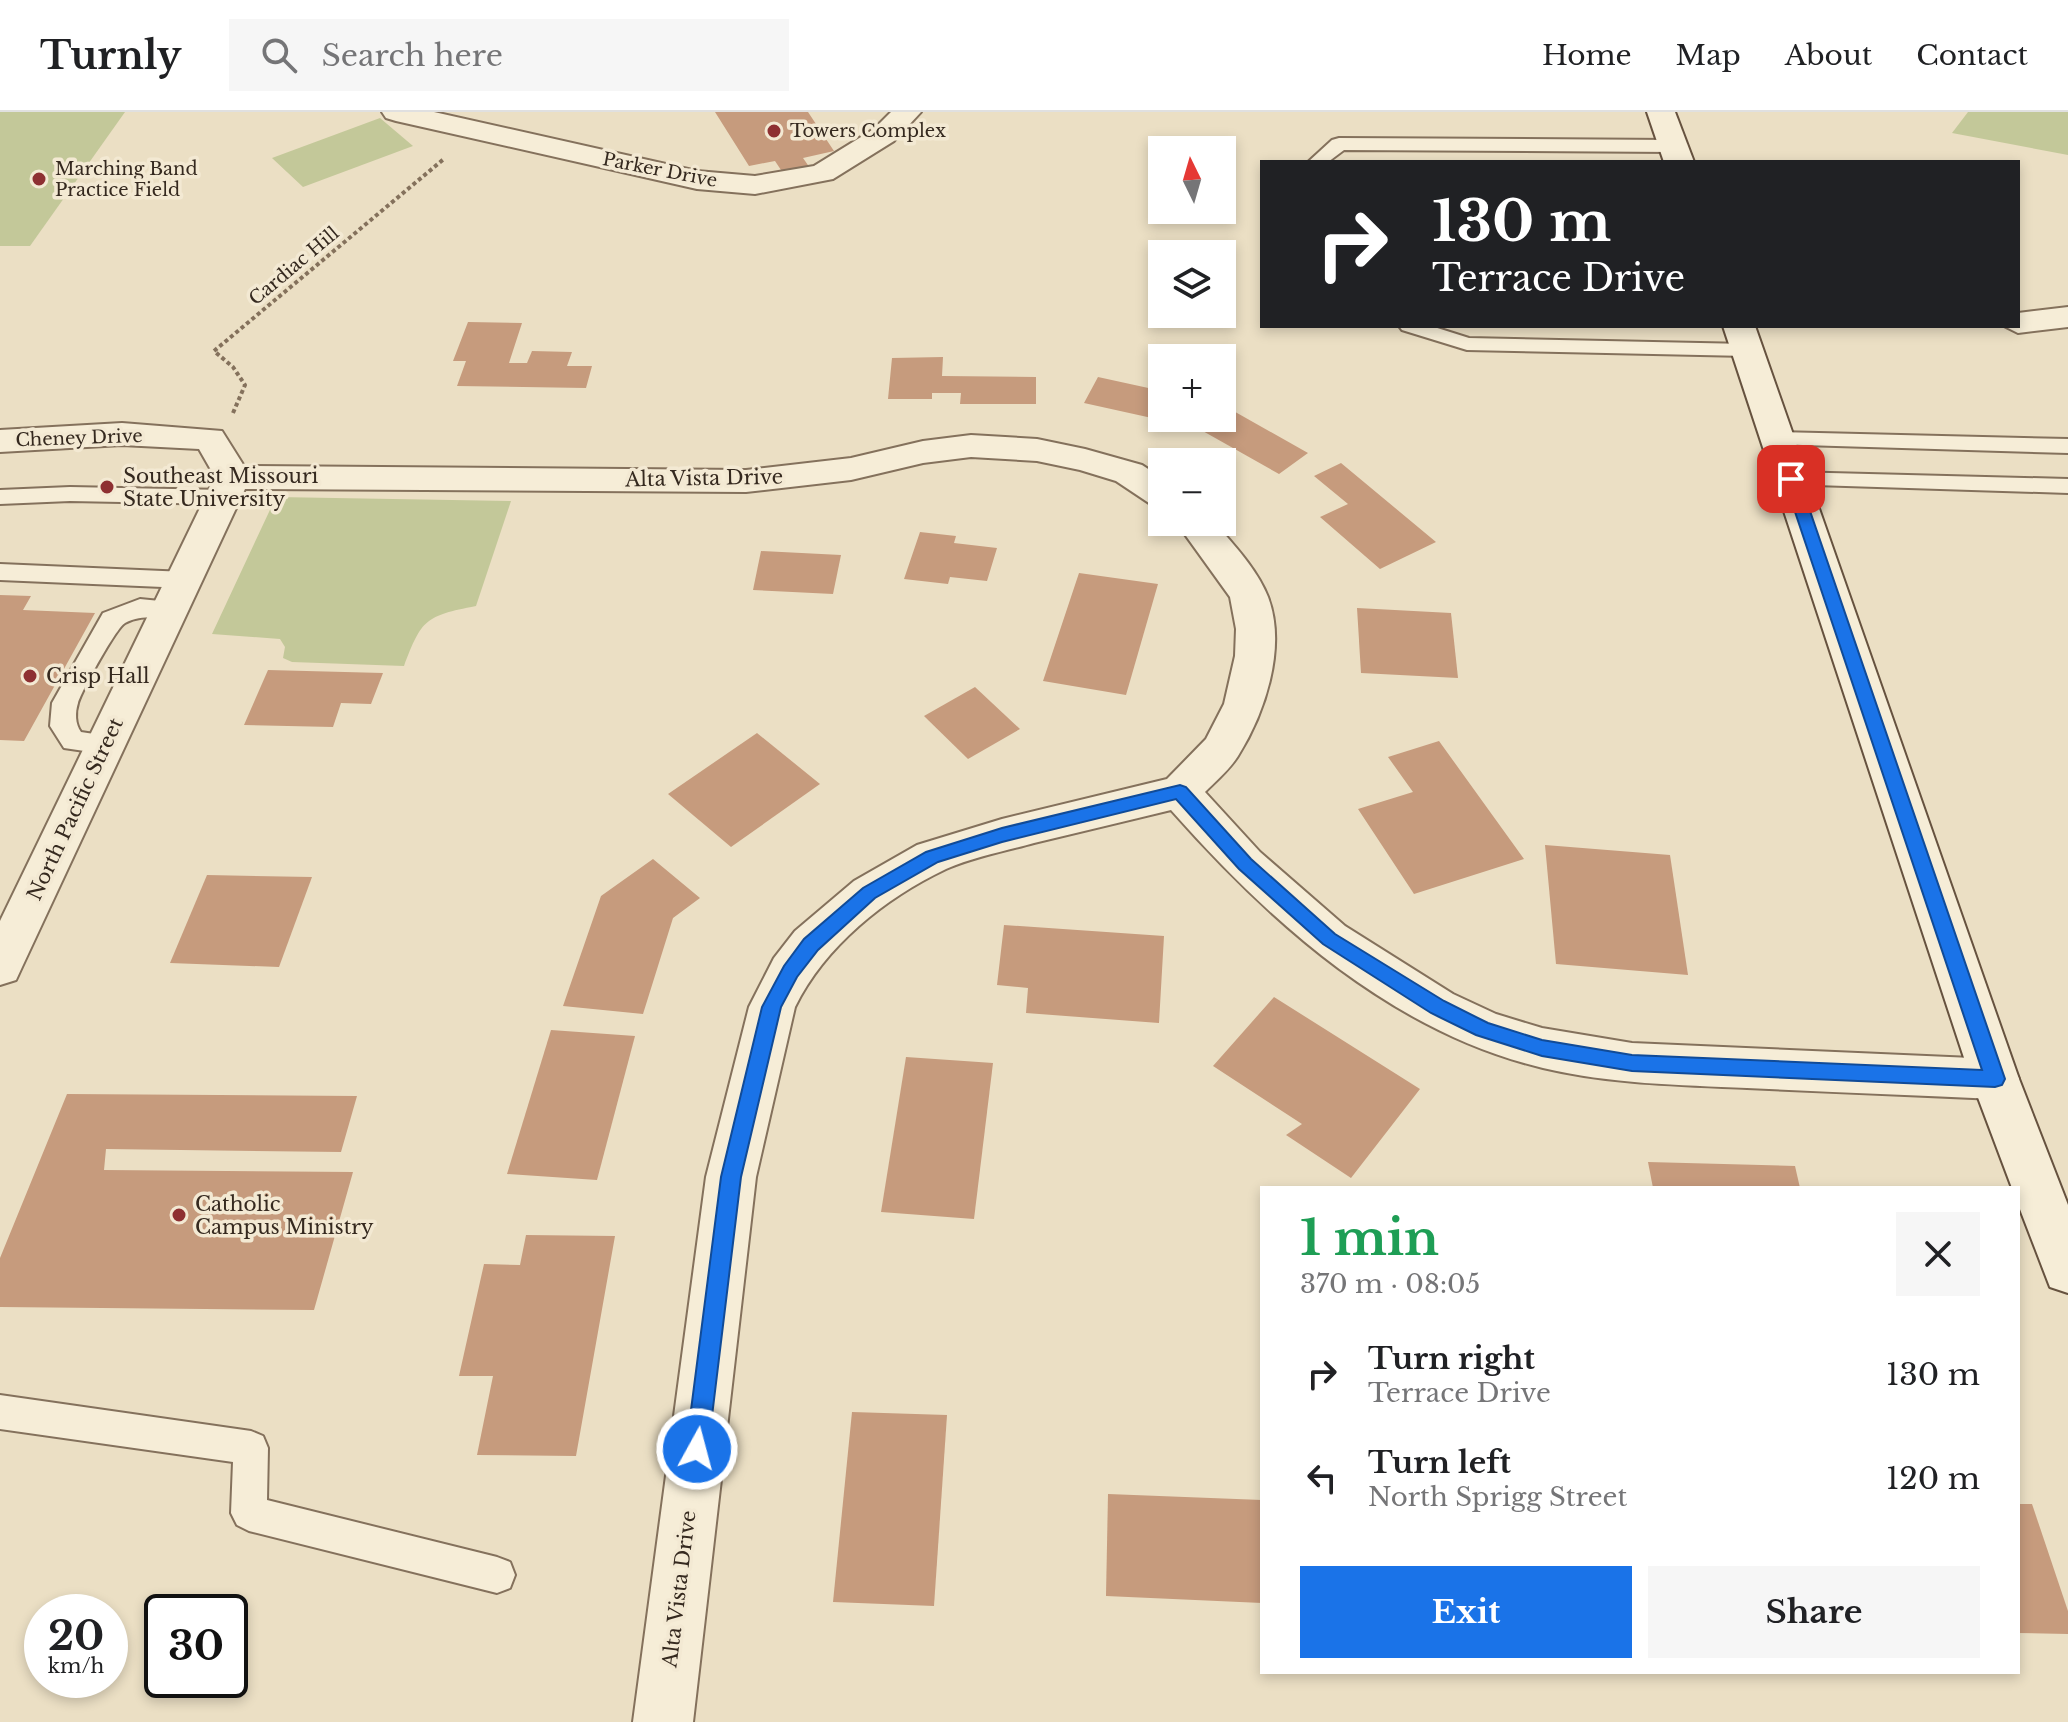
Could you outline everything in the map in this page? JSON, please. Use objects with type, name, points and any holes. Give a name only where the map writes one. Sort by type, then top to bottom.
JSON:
[{"type":"street","name":"Parker Drive","points":[[396,112],[697,180],[755,185],[823,173],[884,135],[907,112]]},
{"type":"street","points":[[1661,112],[1676,154]]},
{"type":"street","points":[[2020,323],[2068,317]]},
{"type":"street","points":[[1743,338],[1995,1079],[2068,1270]]},
{"type":"street","name":"Cheney Drive","points":[[0,441],[122,434],[210,439]]},
{"type":"street","points":[[210,439],[228,487]]},
{"type":"street","name":"Alta Vista Drive","points":[[228,487],[746,481],[851,469],[923,452],[971,446],[1037,450],[1085,460],[1129,473],[1148,486]]},
{"type":"street","name":"North Pacific Street","points":[[0,967],[228,487]]},
{"type":"street","points":[[1205,536],[1230,566],[1249,597],[1255,629],[1254,656],[1244,704],[1222,748],[1180,792],[1245,864],[1329,939],[1437,1007],[1483,1029],[1542,1048],[1632,1063],[1995,1079]]},
{"type":"street","name":"Alta Vista Drive","points":[[663,1722],[731,1177],[772,1007],[790,971],[811,944],[869,893],[932,857],[1002,835],[1180,792]]},
{"type":"lane","points":[[1319,160],[1339,144],[1376,153],[1676,154]]},
{"type":"lane","points":[[1415,328],[1467,344],[1743,338]]},
{"type":"lane","points":[[1778,439],[2068,446]]},
{"type":"lane","points":[[1791,479],[2068,486]]},
{"type":"lane","points":[[0,497],[228,487]]},
{"type":"lane","points":[[0,572],[178,594]]},
{"type":"lane","points":[[105,744],[73,741],[63,726],[65,703],[112,619],[178,594]]},
{"type":"lane","points":[[0,1412],[251,1448],[249,1513],[497,1575]]},
{"type":"path","name":"Cardiac Hill","points":[[210,439],[236,410],[245,385],[233,367],[214,351],[477,131]]},
{"type":"green space","name":"Marching Band Practice Field","points":[[0,112],[125,112],[30,246],[0,246]]},
{"type":"green space","points":[[1968,112],[2068,112],[2068,155],[1952,133]]},
{"type":"green space","points":[[380,118],[413,146],[303,187],[272,158]]},
{"type":"green space","points":[[276,497],[511,501],[476,606],[446,613],[428,622],[416,638],[404,666],[292,662],[283,658],[285,647],[280,639],[212,634]]},
{"type":"building","name":"Towers Complex","points":[[715,112],[808,112],[834,151],[803,158],[810,168],[783,173],[775,161],[749,166]]},
{"type":"building","points":[[468,322],[522,323],[509,363],[527,363],[532,351],[572,352],[567,366],[592,366],[586,388],[457,386],[466,361],[453,361]]},
{"type":"building","points":[[943,357],[942,376],[1036,377],[1036,404],[960,404],[961,393],[932,393],[932,399],[888,399],[892,358]]},
{"type":"building","points":[[1098,377],[1148,388],[1148,417],[1084,403]]},
{"type":"building","points":[[1236,412],[1308,453],[1279,474],[1205,432],[1236,432]]},
{"type":"building","points":[[1341,463],[1436,542],[1380,569],[1320,517],[1348,504],[1314,476]]},
{"type":"building","points":[[920,532],[956,536],[954,543],[997,548],[987,581],[950,577],[948,584],[904,579]]},
{"type":"building","points":[[761,551],[841,555],[833,594],[753,590]]},
{"type":"building","points":[[1079,573],[1158,584],[1126,695],[1043,681]]},
{"type":"building","name":"Crisp Hall","points":[[0,595],[31,596],[23,610],[95,613],[24,741],[0,740]]},
{"type":"building","points":[[1357,608],[1451,613],[1458,678],[1361,673]]},
{"type":"building","points":[[268,670],[383,673],[371,704],[341,703],[333,727],[244,725]]},
{"type":"building","points":[[975,687],[1020,729],[968,759],[924,716]]},
{"type":"building","points":[[757,733],[820,784],[731,847],[668,794]]},
{"type":"building","points":[[1439,741],[1524,859],[1414,894],[1358,809],[1413,792],[1388,757]]},
{"type":"building","points":[[1545,845],[1670,855],[1688,975],[1556,964]]},
{"type":"building","points":[[653,859],[700,898],[673,918],[643,1014],[563,1006],[601,896]]},
{"type":"building","points":[[207,875],[312,877],[279,967],[170,963]]},
{"type":"building","points":[[1004,925],[1164,936],[1159,1023],[1026,1013],[1028,988],[997,985]]},
{"type":"building","points":[[1274,997],[1420,1089],[1351,1178],[1286,1135],[1302,1124],[1213,1066]]},
{"type":"building","points":[[551,1030],[635,1036],[597,1180],[507,1174]]},
{"type":"building","points":[[906,1057],[993,1063],[974,1219],[881,1212]]},
{"type":"building","name":"Catholic Campus Ministry","points":[[67,1094],[357,1096],[341,1152],[106,1149],[104,1170],[353,1172],[314,1310],[0,1307],[0,1258]]},
{"type":"building","points":[[1648,1162],[1795,1166],[1800,1186],[1653,1186]]},
{"type":"building","points":[[526,1235],[615,1236],[576,1456],[477,1455],[493,1376],[459,1376],[484,1264],[520,1265]]},
{"type":"building","points":[[852,1412],[947,1415],[934,1606],[833,1602]]},
{"type":"building","points":[[1108,1494],[1260,1500],[1260,1603],[1106,1596]]},
{"type":"building","points":[[2020,1504],[2032,1504],[2068,1611],[2068,1634],[2020,1633]]},
{"type":"place","name":"Towers Complex","points":[[774,131]]},
{"type":"place","name":"Marching Band Practice Field","points":[[39,179]]},
{"type":"place","name":"Southeast Missouri State University","points":[[107,487]]},
{"type":"place","name":"Crisp Hall","points":[[30,676]]},
{"type":"place","name":"Catholic Campus Ministry","points":[[179,1215]]},
{"type":"route","points":[[697,1449],[731,1177],[772,1007],[790,971],[811,944],[869,893],[932,857],[1002,835],[1180,792],[1245,864],[1329,939],[1437,1007],[1483,1029],[1542,1048],[1632,1063],[1995,1079],[1791,479]]}]
